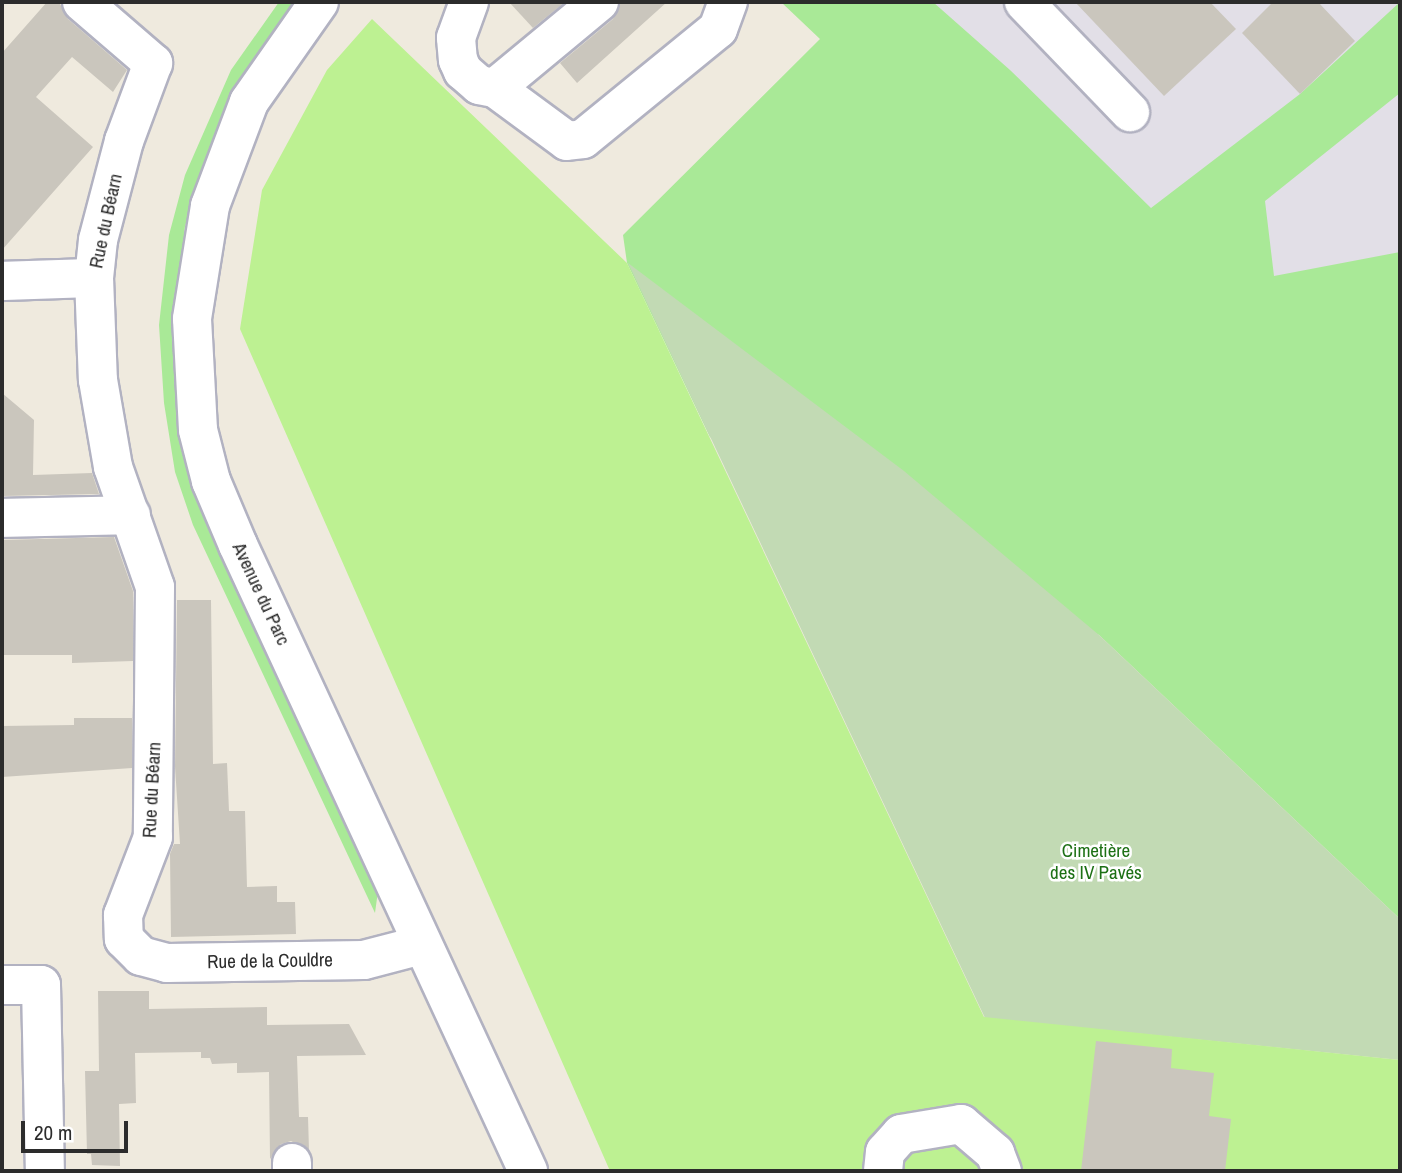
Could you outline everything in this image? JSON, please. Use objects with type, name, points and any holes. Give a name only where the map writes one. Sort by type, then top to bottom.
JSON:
[{"type":"street","name":"Rue du Béarn","points":[[82,2],[153,63],[124,141],[98,240],[93,278],[98,380],[113,467],[155,587],[153,837],[123,915],[124,939]]},
{"type":"street","name":"Avenue du Parc","points":[[319,2],[249,102],[210,205],[192,319],[192,377],[198,430],[211,481],[528,1171]]},
{"type":"street","points":[[469,2],[456,38],[458,60],[463,71],[479,85],[495,88],[567,141],[583,139],[718,29],[728,2]]},
{"type":"street","points":[[495,88],[599,2]]},
{"type":"street","points":[[1024,2],[1130,112]]},
{"type":"street","points":[[2,281],[93,278]]},
{"type":"street","points":[[2,518],[131,515]]},
{"type":"street","name":"Rue de la Couldre","points":[[124,939],[141,956],[167,963],[364,960],[422,945]]},
{"type":"street","points":[[2,985],[41,985],[45,1171]]},
{"type":"street","points":[[883,1171],[885,1152],[901,1134],[961,1124],[995,1153],[1002,1171]]},
{"type":"shaded area","points":[[824,2],[1400,2],[1400,495]]},
{"type":"green space","points":[[279,2],[295,2],[244,74],[219,124],[185,226],[174,346],[180,424],[204,517],[378,891],[375,913],[193,525],[175,472],[164,403],[159,325],[169,235],[185,175],[231,70]]},
{"type":"green space","points":[[781,2],[933,2],[1010,70],[1151,208],[1300,94],[1400,2],[1400,93],[1265,201],[1274,276],[1400,252],[1400,919],[1099,635],[710,437],[627,263],[623,235],[820,39]]},
{"type":"green space","points":[[372,19],[627,263],[984,1017],[1400,1060],[1400,1171],[610,1171],[240,329],[262,190],[327,70]]},
{"type":"green space","name":"Cimetière des IV Pavés","points":[[628,263],[904,471],[1099,635],[1400,919],[1400,1060],[985,1018]]},
{"type":"building","points":[[47,2],[59,2],[68,19],[127,70],[113,92],[72,57],[36,97],[93,147],[2,250],[2,53]]},
{"type":"building","points":[[509,2],[565,2],[533,28]]},
{"type":"building","points":[[620,2],[667,2],[577,83],[560,63],[613,19]]},
{"type":"building","points":[[1075,2],[1210,2],[1236,29],[1164,96]]},
{"type":"building","points":[[1273,2],[1318,2],[1355,41],[1300,94],[1242,33]]},
{"type":"building","points":[[2,393],[34,420],[33,475],[92,473],[99,494],[2,496]]},
{"type":"building","points":[[114,537],[133,591],[133,661],[72,663],[72,655],[2,655],[2,540]]},
{"type":"building","points":[[177,600],[211,600],[213,764],[227,763],[229,811],[245,811],[247,887],[277,886],[277,902],[295,902],[296,934],[171,937],[170,854],[174,844],[180,844],[175,767]]},
{"type":"building","points":[[74,718],[132,718],[132,768],[2,777],[2,726],[74,725]]},
{"type":"building","points":[[98,991],[149,991],[149,1009],[267,1007],[267,1025],[349,1024],[366,1055],[297,1056],[299,1117],[308,1117],[309,1150],[291,1141],[281,1144],[270,1159],[269,1072],[237,1073],[237,1063],[212,1064],[210,1058],[201,1058],[201,1052],[135,1053],[136,1103],[119,1104],[120,1166],[92,1165],[91,1154],[87,1154],[85,1071],[99,1071]]},
{"type":"building","points":[[1096,1041],[1172,1049],[1171,1068],[1214,1073],[1209,1116],[1231,1119],[1225,1171],[1081,1171]]}]
